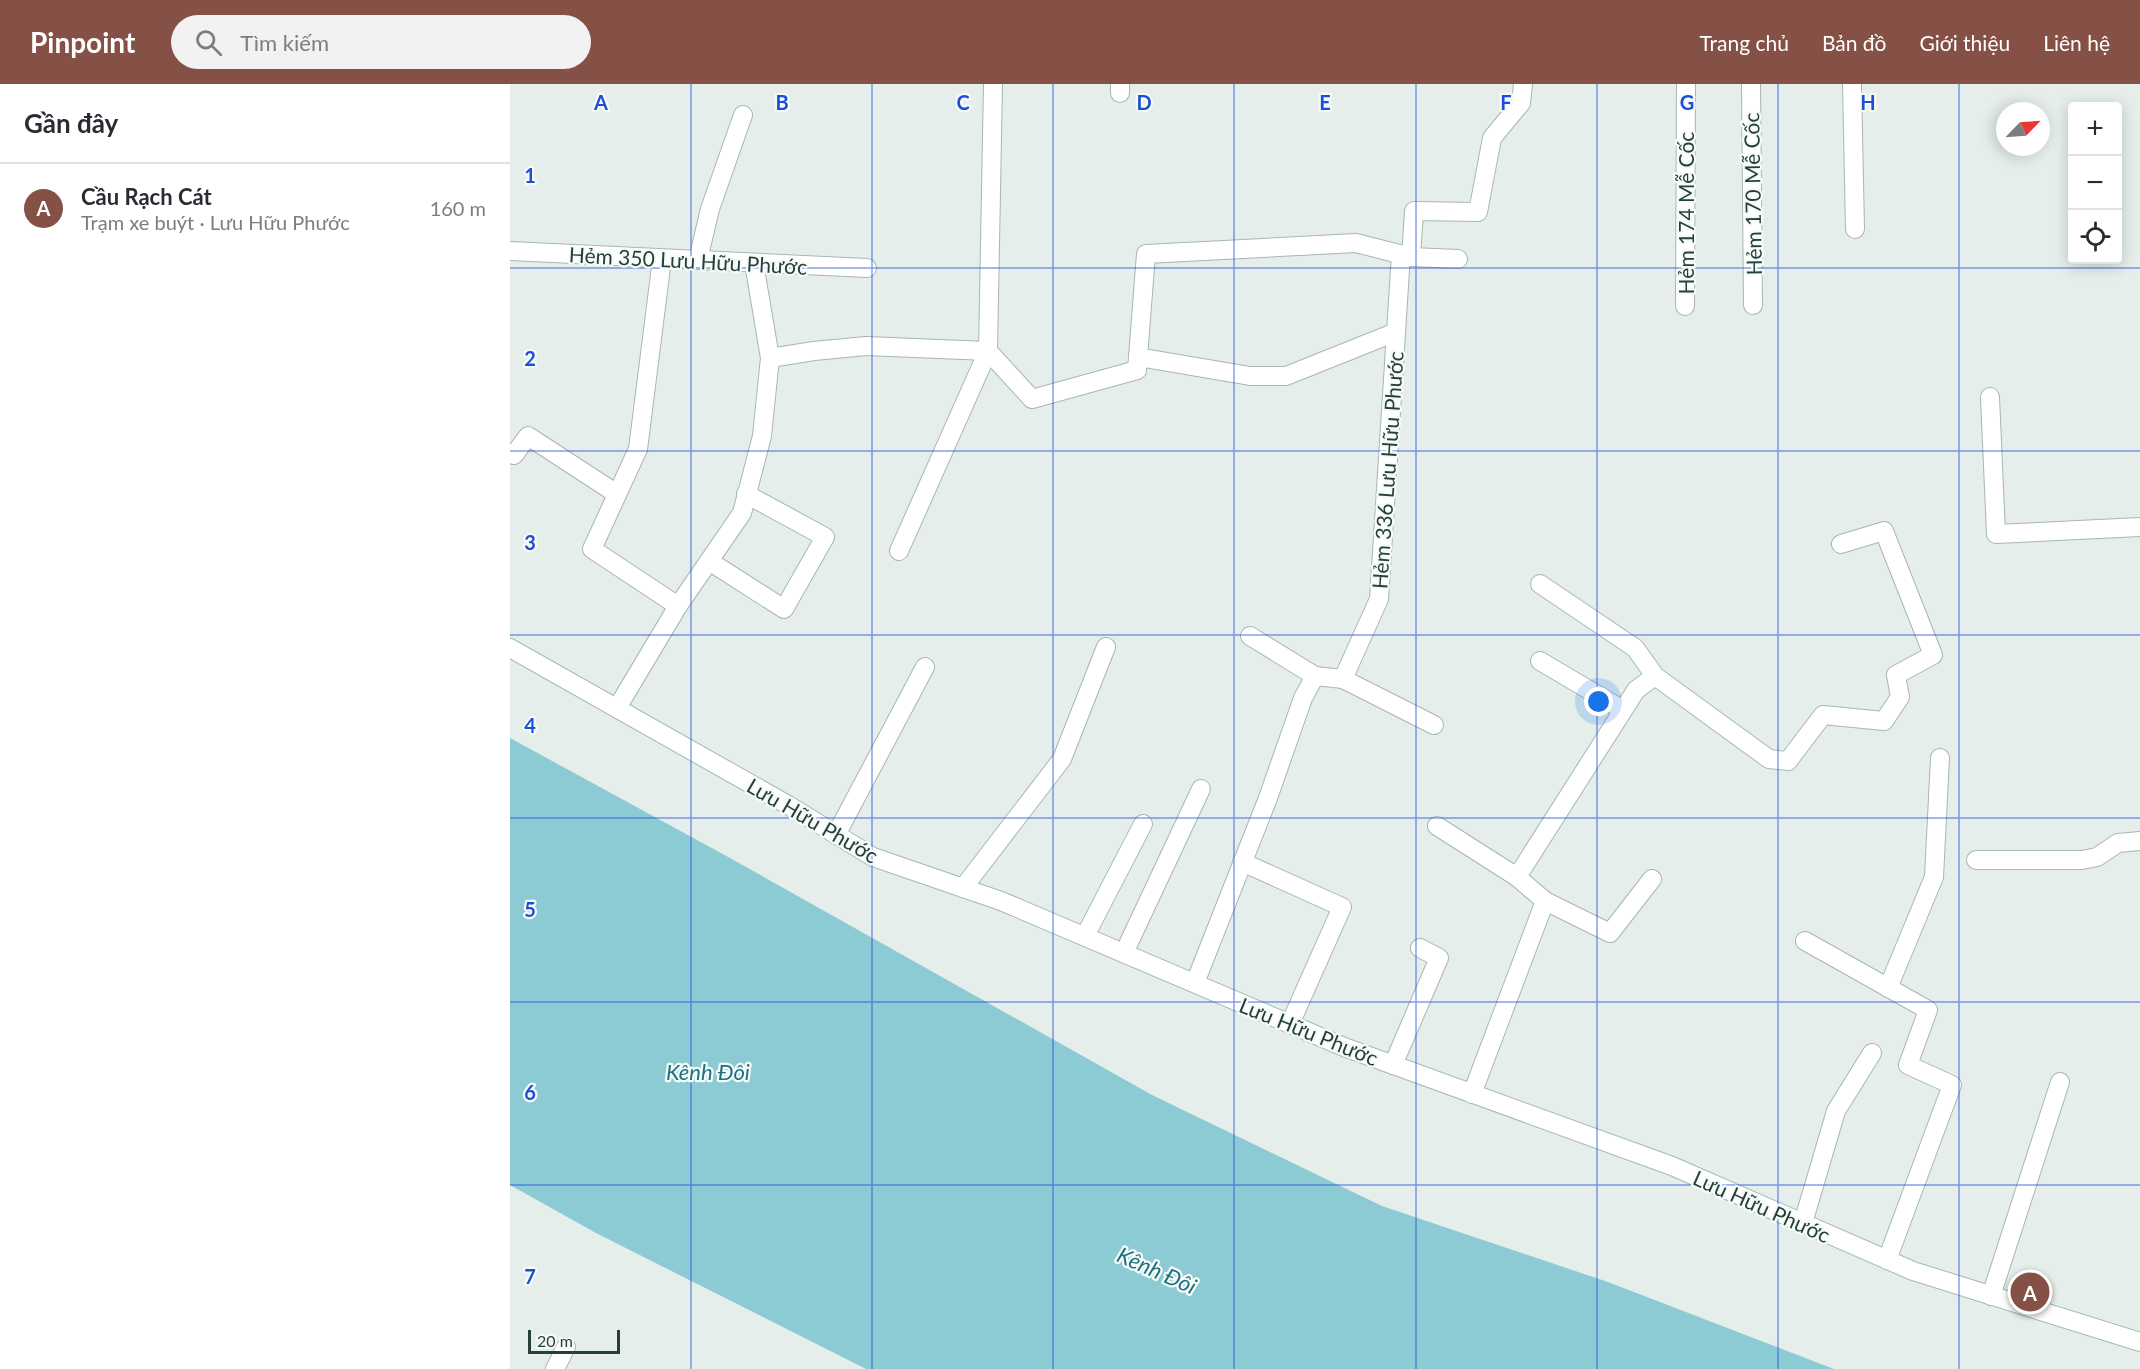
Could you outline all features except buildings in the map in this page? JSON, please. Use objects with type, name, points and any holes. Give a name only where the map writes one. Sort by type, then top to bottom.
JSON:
[{"type":"street","points":[[899,551],[988,351],[993,84]]},
{"type":"street","name":"Hẻm 336 Lưu Hữu Phước","points":[[1343,680],[1379,599],[1396,332],[1414,211],[1478,212],[1492,138],[1521,103],[1523,84]]},
{"type":"street","name":"Hẻm 174 Mễ Cốc","points":[[1685,306],[1686,84]]},
{"type":"street","name":"Hẻm 170 Mễ Cốc","points":[[1750,84],[1753,305]]},
{"type":"street","points":[[1852,84],[1855,229]]},
{"type":"street","points":[[698,260],[710,209],[743,115]]},
{"type":"street","points":[[770,358],[866,346],[988,351],[1032,399],[1137,370],[1146,254],[1356,243],[1406,256],[1458,259]]},
{"type":"street","name":"Hẻm 350 Lưu Hữu Phước","points":[[510,251],[867,268]]},
{"type":"street","points":[[662,258],[638,449],[592,549],[678,606]]},
{"type":"street","points":[[617,708],[678,606],[741,513],[762,436],[770,358],[754,263]]},
{"type":"street","points":[[1138,357],[1250,376],[1286,376],[1396,332]]},
{"type":"street","points":[[1990,397],[1996,534],[2140,527]]},
{"type":"street","points":[[510,453],[514,455],[528,436],[617,494]]},
{"type":"street","points":[[709,561],[784,609],[825,537],[746,494]]},
{"type":"street","points":[[1540,584],[1635,648],[1655,676],[1769,759],[1788,761],[1823,715],[1884,722],[1900,697],[1896,675],[1933,655],[1884,531],[1841,544]]},
{"type":"street","points":[[1250,636],[1315,676],[1343,680],[1434,725]]},
{"type":"street","points":[[963,888],[1062,759],[1106,647]]},
{"type":"street","name":"Lưu Hữu Phước","points":[[510,648],[873,857],[1001,901],[1344,1047],[1672,1166],[1913,1271],[2140,1342]]},
{"type":"street","points":[[1540,661],[1623,711]]},
{"type":"street","points":[[836,835],[925,667]]},
{"type":"street","points":[[1195,983],[1268,798],[1303,698],[1315,676]]},
{"type":"street","points":[[1517,877],[1636,690],[1655,676]]},
{"type":"street","points":[[1888,988],[1934,877],[1940,758]]},
{"type":"street","points":[[1124,953],[1201,789]]},
{"type":"street","points":[[1085,936],[1143,824]]},
{"type":"street","points":[[1437,826],[1517,877],[1545,901],[1610,933],[1652,879]]},
{"type":"street","points":[[1976,860],[2082,860],[2097,857],[2118,843],[2140,841]]},
{"type":"street","points":[[1242,862],[1342,907],[1290,1024]]},
{"type":"street","points":[[1472,1094],[1545,901]]},
{"type":"street","points":[[1805,941],[1928,1010],[1908,1065],[1953,1085],[1887,1260]]},
{"type":"street","points":[[1393,1065],[1439,957],[1420,948]]},
{"type":"street","points":[[1803,1223],[1836,1111],[1872,1053]]},
{"type":"street","points":[[1991,1296],[2060,1082]]},
{"type":"street","points":[[555,1369],[566,1347]]},
{"type":"water","name":"Kênh Đôi","points":[[510,738],[730,858],[1152,1095],[1382,1206],[1608,1282],[1834,1369],[866,1369],[596,1233],[510,1185]]},
{"type":"place","name":"Cầu Rạch Cát","points":[[2030,1292]]}]
